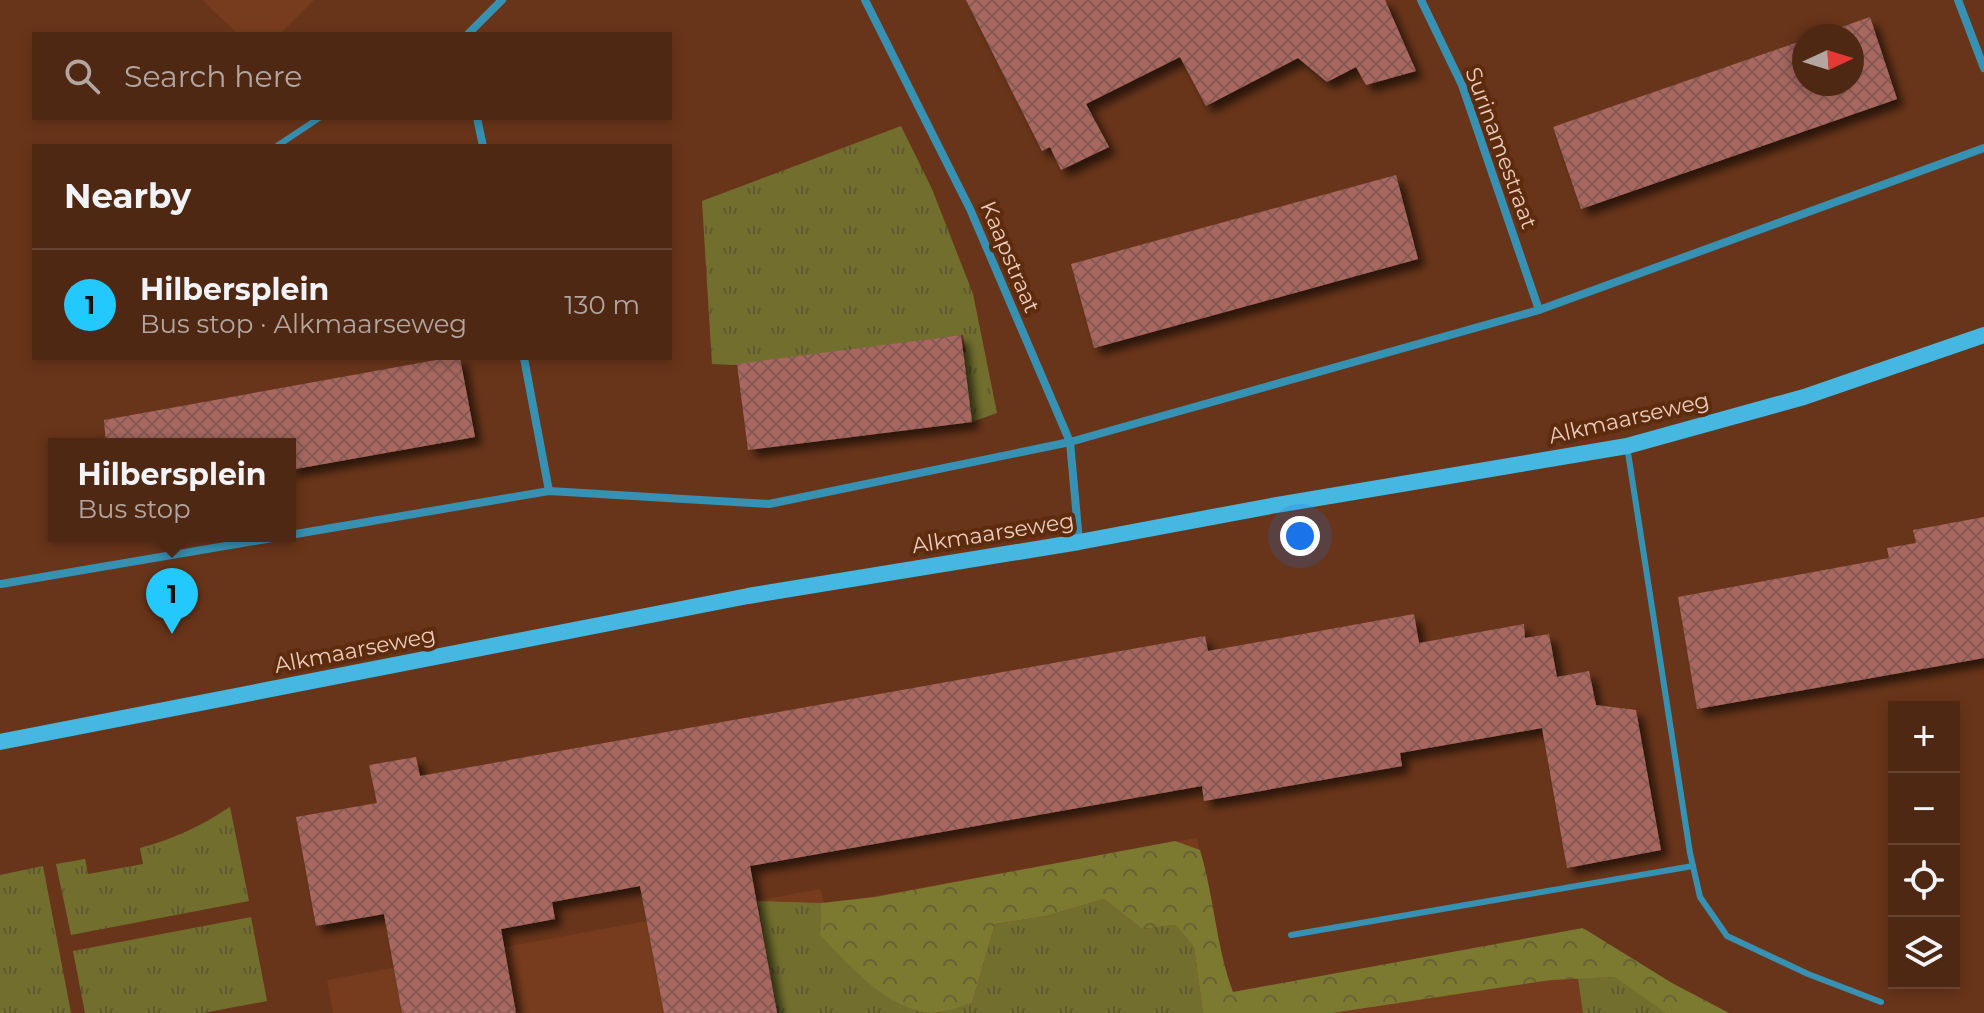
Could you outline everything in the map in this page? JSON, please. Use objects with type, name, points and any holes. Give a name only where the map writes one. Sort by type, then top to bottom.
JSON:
[{"type":"street","points":[[470,32],[502,0]]},
{"type":"street","name":"Kaapstraat","points":[[865,0],[970,209],[1070,442],[1079,542]]},
{"type":"street","name":"Surinamestraat","points":[[1421,0],[1462,85],[1539,310]]},
{"type":"street","points":[[1958,0],[1984,68]]},
{"type":"street","points":[[477,120],[483,144]]},
{"type":"street","points":[[296,534],[549,491],[769,504],[1070,442],[1539,310],[1984,148]]},
{"type":"street","name":"Alkmaarseweg","points":[[0,742],[748,596],[1079,542],[1627,446],[1804,397],[1984,335]]},
{"type":"street","points":[[524,360],[549,491]]},
{"type":"street","points":[[1,584],[249,542]]},
{"type":"lane","points":[[280,144],[316,120]]},
{"type":"lane","points":[[1627,446],[1700,897],[1727,936],[1808,974],[1881,1002]]},
{"type":"lane","points":[[1291,935],[1693,866]]},
{"type":"shaded area","points":[[202,0],[314,0],[282,32],[236,32]]},
{"type":"shaded area","points":[[1197,838],[1227,1003],[1587,938],[1701,1013],[333,1013],[327,980],[820,889],[825,905]]},
{"type":"green space","points":[[901,126],[932,189],[973,294],[997,413],[972,422],[963,335],[734,365],[712,364],[702,201]]},
{"type":"green space","points":[[230,807],[249,901],[71,935],[56,864],[85,859],[88,874],[143,864],[140,848],[187,831]]},
{"type":"green space","points":[[1175,841],[1200,850],[1233,992],[1583,928],[1672,983],[1729,1013],[1665,1013],[1615,977],[1551,980],[1332,1013],[1203,1013],[1194,947],[1175,925],[1142,929],[1104,899],[1046,916],[995,924],[972,1003],[930,1013],[898,1003],[883,994],[820,935],[821,903],[875,897]]},
{"type":"green space","points":[[43,866],[71,1013],[0,1013],[0,875]]},
{"type":"green space","points":[[1104,899],[1142,929],[1175,925],[1194,947],[1203,1013],[938,1013],[972,1003],[995,924],[1046,916]]},
{"type":"green space","points":[[757,901],[821,903],[820,935],[896,1002],[928,1013],[777,1013]]},
{"type":"green space","points":[[251,917],[267,1001],[203,1013],[85,1013],[73,951]]},
{"type":"green space","points":[[1616,977],[1665,1013],[1583,1013],[1578,978]]},
{"type":"building","points":[[966,0],[1385,0],[1416,71],[1366,85],[1356,67],[1327,82],[1298,58],[1206,106],[1180,57],[1086,104],[1109,147],[1061,170],[1050,147],[1042,151]]},
{"type":"building","points":[[1870,17],[1897,99],[1581,209],[1553,127],[1792,44],[1792,96],[1864,96],[1864,24],[1850,24]]},
{"type":"building","points":[[1396,175],[1418,259],[1094,348],[1071,264]]},
{"type":"building","points":[[961,335],[972,422],[748,450],[737,364]]},
{"type":"building","points":[[436,360],[460,360],[475,437],[296,469],[296,438],[106,438],[104,420]]},
{"type":"building","points":[[1984,517],[1984,658],[1697,709],[1678,597],[1889,558],[1887,548],[1916,543],[1913,530]]},
{"type":"building","points":[[1414,614],[1419,643],[1524,624],[1525,638],[1549,634],[1557,677],[1589,671],[1596,705],[1636,710],[1661,850],[1567,868],[1542,728],[1400,753],[1402,766],[1204,801],[1202,786],[750,866],[777,1013],[664,1013],[640,886],[552,902],[555,919],[501,929],[516,1013],[402,1013],[384,914],[316,926],[296,817],[377,803],[369,765],[416,757],[420,776],[1205,636],[1208,651]]},
{"type":"place","name":"Hilbersplein","points":[[172,634]]}]
